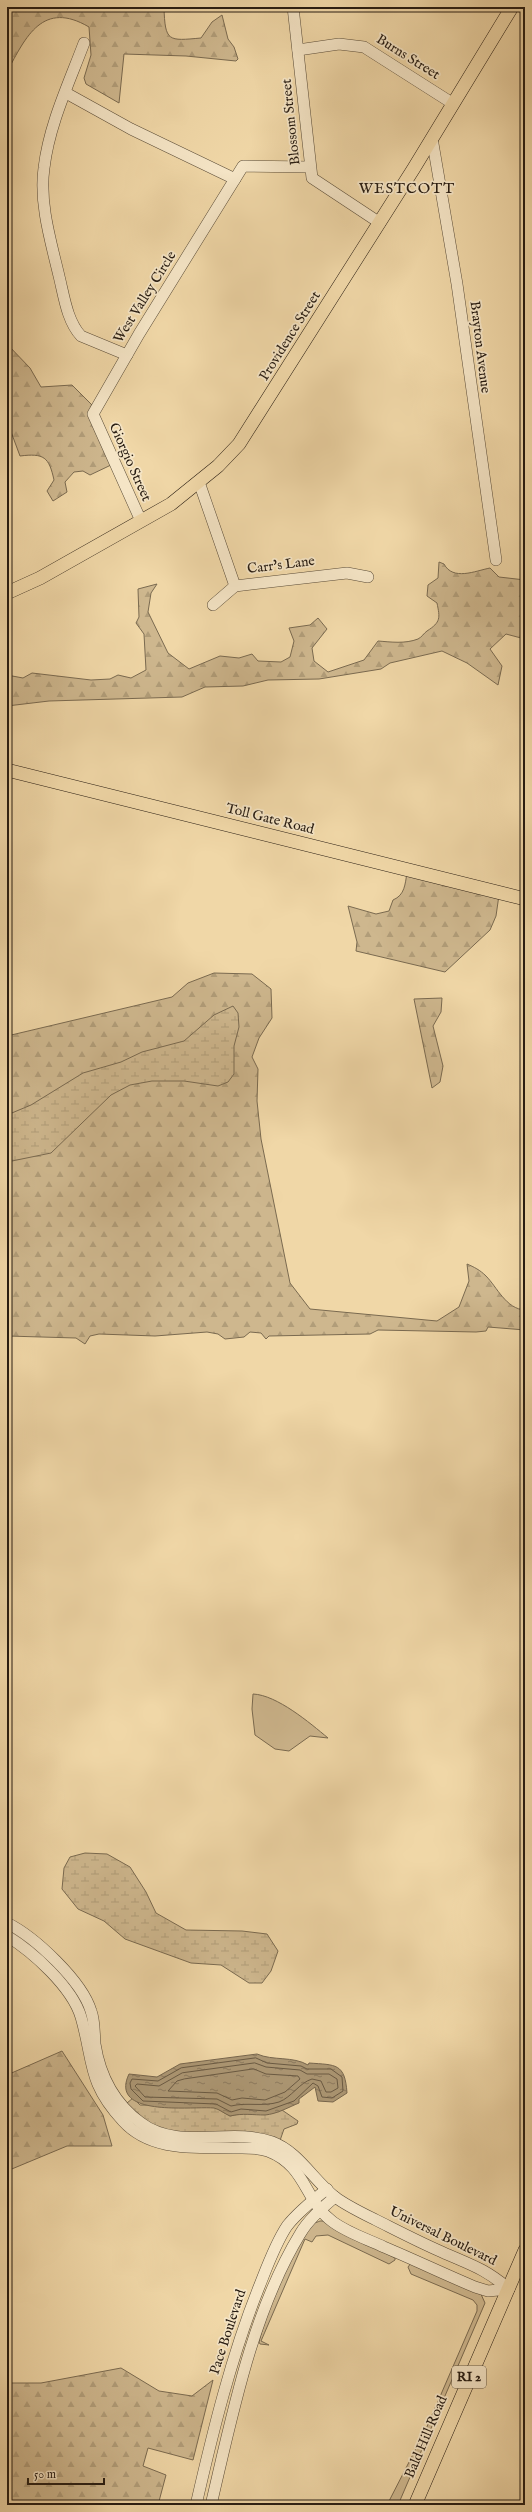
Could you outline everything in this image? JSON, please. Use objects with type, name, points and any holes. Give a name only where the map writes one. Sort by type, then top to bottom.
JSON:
[{"type":"main road","name":"Providence Street","points":[[7,593],[40,578],[171,504],[199,482],[240,444],[380,222],[432,138],[452,102],[512,7]]},
{"type":"main road","name":"Toll Gate Road","points":[[7,770],[525,899]]},
{"type":"main road","name":"Bald Hill Road","points":[[415,2505],[488,2331],[509,2289],[525,2250]]},
{"type":"street","name":"Blossom Street","points":[[293,7],[312,178],[380,222]]},
{"type":"street","name":"West Valley Circle","points":[[84,43],[54,124],[44,168],[45,205],[53,250],[71,319],[76,330],[81,336],[127,355],[243,166],[310,167]]},
{"type":"street","name":"Burns Street","points":[[298,50],[339,44],[364,47],[452,102]]},
{"type":"street","points":[[66,93],[131,129],[235,179]]},
{"type":"street","name":"Brayton Avenue","points":[[432,138],[457,284],[496,560]]},
{"type":"street","name":"Giorgio Street","points":[[127,355],[93,414],[141,521]]},
{"type":"street","name":"Carr's Lane","points":[[199,482],[235,586],[347,573],[368,577]]},
{"type":"street","points":[[213,605],[235,586]]},
{"type":"street","name":"Universal Boulevard","points":[[7,1923],[39,1946],[77,1985],[92,2012],[96,2045],[104,2079],[127,2112],[142,2124],[155,2131],[172,2135],[247,2138],[272,2142],[291,2153],[335,2197],[413,2238],[482,2268],[509,2289]]},
{"type":"street","points":[[7,1936],[68,1989],[81,2017],[96,2084],[123,2122],[137,2134],[159,2144],[179,2147],[257,2148],[266,2151],[286,2161],[307,2185],[319,2211],[340,2227],[474,2287],[488,2291],[509,2289]]},
{"type":"street","name":"Pace Boulevard","points":[[196,2505],[225,2390],[250,2308],[287,2226],[313,2199],[327,2189]]},
{"type":"street","name":"Pace Boulevard","points":[[211,2505],[256,2333],[297,2240],[319,2211],[335,2197]]},
{"type":"green space","points":[[7,7],[164,7],[167,33],[170,37],[175,39],[201,38],[212,22],[222,15],[228,39],[234,47],[238,59],[236,61],[186,56],[124,54],[119,103],[86,84],[84,78],[91,55],[89,27],[73,20],[59,18],[48,20],[38,26],[21,46],[7,72]]},
{"type":"green space","points":[[7,344],[30,368],[41,387],[72,385],[95,408],[111,465],[90,475],[83,471],[74,472],[65,482],[67,492],[53,501],[47,491],[54,480],[50,466],[44,458],[40,456],[20,456],[7,421]]},
{"type":"green space","points":[[439,562],[444,564],[453,572],[459,574],[471,573],[490,568],[499,577],[525,580],[525,634],[521,638],[506,634],[490,649],[502,666],[498,685],[467,663],[442,651],[390,663],[381,669],[319,679],[268,680],[243,686],[205,687],[182,697],[49,701],[7,706],[7,675],[23,678],[32,673],[91,680],[110,679],[118,675],[131,678],[146,670],[144,634],[136,623],[139,617],[138,589],[157,584],[151,593],[148,612],[168,653],[189,669],[220,656],[239,658],[252,654],[258,661],[281,662],[290,657],[294,641],[289,628],[310,625],[318,618],[327,629],[312,648],[314,661],[328,672],[364,660],[378,641],[413,641],[435,625],[439,616],[437,603],[427,596],[428,585],[438,578]]},
{"type":"green space","points":[[407,873],[499,895],[496,916],[490,930],[445,972],[356,951],[357,942],[348,906],[376,914],[389,911],[393,900],[402,892]]},
{"type":"green space","points":[[214,973],[252,974],[271,989],[272,1018],[259,1038],[252,1057],[258,1069],[257,1101],[261,1139],[290,1283],[310,1309],[437,1321],[459,1307],[469,1281],[467,1264],[484,1274],[502,1297],[512,1306],[525,1310],[525,1330],[488,1327],[486,1331],[476,1332],[378,1330],[370,1334],[269,1336],[266,1339],[261,1333],[250,1332],[244,1337],[225,1339],[218,1334],[207,1332],[155,1336],[99,1334],[90,1336],[85,1344],[76,1338],[7,1336],[7,1036],[172,997],[188,983]]},
{"type":"green space","points":[[442,998],[441,1012],[433,1026],[443,1066],[440,1082],[432,1088],[414,999]]},
{"type":"green space","points":[[233,1006],[238,1013],[239,1027],[234,1046],[234,1074],[228,1082],[218,1086],[184,1081],[152,1081],[130,1085],[111,1095],[51,1153],[7,1162],[7,1115],[31,1105],[83,1073],[121,1062],[142,1052],[184,1041],[214,1015]]},
{"type":"green space","points":[[253,1694],[272,1699],[283,1704],[328,1738],[310,1736],[289,1751],[275,1749],[255,1735],[252,1709]]},
{"type":"green space","points":[[85,1853],[107,1854],[130,1867],[146,1892],[156,1913],[186,1930],[242,1931],[267,1934],[278,1951],[271,1971],[262,1983],[249,1983],[221,1965],[191,1963],[125,1939],[104,1921],[78,1909],[62,1889],[64,1868],[70,1857]]},
{"type":"green space","points":[[62,2051],[103,2115],[112,2146],[67,2146],[7,2171],[7,2075]]},
{"type":"green space","points":[[133,2098],[140,2105],[211,2105],[230,2116],[268,2113],[282,2110],[298,2121],[297,2124],[284,2129],[276,2152],[173,2146],[121,2108]]},
{"type":"green space","points":[[320,2221],[326,2221],[395,2258],[395,2260],[389,2264],[328,2235],[316,2236],[312,2242],[305,2239],[261,2341],[269,2345],[260,2344],[259,2342],[267,2316],[289,2261],[305,2232],[312,2224]]},
{"type":"green space","points":[[411,2263],[480,2292],[485,2303],[398,2505],[387,2505],[426,2429],[477,2311],[477,2305],[473,2300],[411,2274],[408,2267]]},
{"type":"green space","points":[[121,2368],[159,2391],[192,2396],[213,2380],[193,2460],[148,2448],[143,2466],[166,2475],[158,2505],[11,2505],[7,2503],[7,2383],[41,2383]]},
{"type":"water","points":[[257,2054],[296,2060],[308,2065],[309,2063],[332,2065],[341,2071],[344,2076],[347,2093],[333,2102],[318,2101],[315,2087],[299,2099],[299,2103],[278,2112],[265,2115],[244,2114],[230,2116],[214,2108],[172,2108],[141,2104],[130,2098],[126,2088],[129,2074],[157,2077],[180,2064]]},
{"type":"district","name":"WESTCOTT","points":[[407,188]]}]
